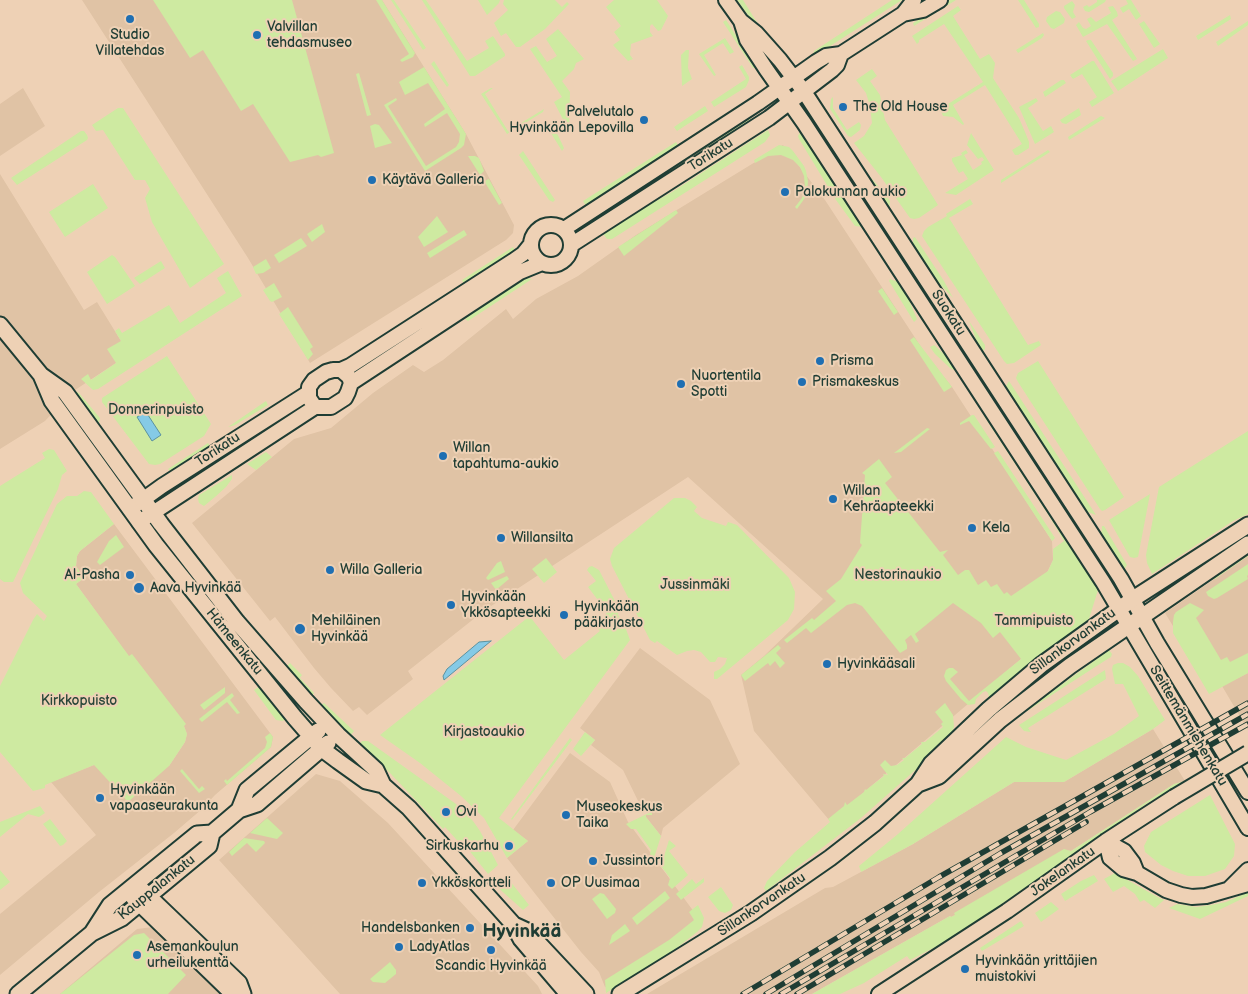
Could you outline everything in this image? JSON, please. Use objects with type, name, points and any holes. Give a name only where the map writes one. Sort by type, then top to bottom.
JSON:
[{"type":"main road","name":"Hämeenkatu","points":[[0,325],[42,375],[65,392],[152,513],[236,622],[326,723],[376,770],[383,785],[409,808],[513,924],[521,939],[568,994]]},
{"type":"main road","name":"Hämeenkatu","points":[[42,375],[52,401],[156,545],[311,736],[322,749],[366,781],[383,785]]},
{"type":"main road","name":"Sillankorvankatu","points":[[620,994],[796,884],[875,823],[918,784],[930,764],[1023,680],[1133,599],[1248,525]]},
{"type":"main road","name":"Sillankorvankatu","points":[[918,784],[939,776],[1000,720],[1070,666],[1128,624],[1248,544]]},
{"type":"main road","name":"Kauppalankatu","points":[[239,810],[247,790],[326,723]]},
{"type":"main road","name":"Kauppalankatu","points":[[18,994],[92,933],[122,918],[209,846],[212,833],[239,810],[257,804],[338,735]]},
{"type":"main road","name":"Kauppalankatu","points":[[92,933],[110,906],[197,834],[212,833]]},
{"type":"main road","points":[[132,888],[231,992],[238,994]]},
{"type":"main road","points":[[144,900],[239,983],[243,994]]},
{"type":"main road","name":"Hämeenkatu","points":[[513,924],[527,931],[586,994]]},
{"type":"street","name":"Suokatu","points":[[726,0],[741,21],[748,40],[804,123],[1128,624]]},
{"type":"street","name":"Torikatu","points":[[564,229],[750,109],[826,56],[842,54],[903,14],[914,0]]},
{"type":"street","name":"Torikatu","points":[[903,14],[923,10],[940,0]]},
{"type":"street","name":"Suokatu","points":[[741,21],[756,33],[803,90],[1083,520],[1142,615]]},
{"type":"street","name":"Torikatu","points":[[571,245],[765,121],[803,90],[832,70],[837,65],[842,54]]},
{"type":"street","points":[[552,225],[564,229],[568,234],[571,245],[569,253],[563,261],[553,265],[542,263],[520,272],[351,383],[345,398],[331,407],[315,407],[311,403],[308,393],[309,387],[314,380],[326,372],[341,370],[350,366],[514,261],[531,244],[535,233],[545,226],[552,225]]},
{"type":"street","points":[[531,244],[534,255],[542,263]]},
{"type":"street","points":[[341,370],[349,376],[351,383]]},
{"type":"street","name":"Torikatu","points":[[130,509],[308,393]]},
{"type":"street","name":"Torikatu","points":[[139,522],[315,407]]},
{"type":"street","name":"Seittemänmiehenkatu","points":[[1142,615],[1193,704],[1248,792]]},
{"type":"street","name":"Seittemänmiehenkatu","points":[[1128,624],[1248,828]]},
{"type":"street","name":"Jokelankatu","points":[[879,994],[1007,911],[1106,841],[1174,797],[1248,753]]},
{"type":"street","points":[[1106,841],[1124,851],[1137,872],[1166,890],[1192,897],[1206,896],[1248,884]]},
{"type":"street","points":[[1229,890],[1248,870]]},
{"type":"shaded area","points":[[82,0],[382,0],[466,134],[514,225],[513,233],[506,240],[310,363],[248,258]]},
{"type":"shaded area","points":[[23,88],[45,126],[0,156],[0,104]]},
{"type":"shaded area","points":[[783,145],[825,200],[925,353],[952,387],[1052,541],[1053,560],[1032,604],[1021,659],[830,821],[754,731],[741,675],[764,656],[823,599],[688,477],[485,610],[408,671],[413,679],[367,715],[359,707],[353,711],[314,668],[275,617],[270,621],[192,523],[294,439],[331,428],[373,393],[413,365],[424,372],[443,360],[506,309],[513,319],[536,299],[578,276],[636,235]]},
{"type":"shaded area","points":[[0,174],[84,310],[97,302],[121,341],[116,363],[72,392],[45,421],[0,449]]},
{"type":"shaded area","points":[[114,524],[273,737],[271,747],[174,833],[99,892],[0,975],[0,914],[96,835],[51,782],[94,765],[169,766],[185,742],[187,734],[185,724],[132,655],[129,657],[76,584],[84,578],[76,566],[77,556],[80,551]]},
{"type":"shaded area","points":[[1248,556],[1248,665],[1211,688],[1165,613]]},
{"type":"shaded area","points":[[640,648],[710,700],[740,764],[663,828],[661,836],[645,815],[651,815],[652,811],[648,804],[641,807],[623,770],[591,745],[595,740],[580,728]]},
{"type":"shaded area","points":[[1248,673],[1248,730],[1222,686]]},
{"type":"shaded area","points":[[1153,729],[1185,781],[1174,784],[1071,851],[1064,850],[955,913],[955,915],[950,916],[812,994],[647,994],[825,888],[833,887],[913,844],[1014,782],[1064,782]]},
{"type":"shaded area","points":[[570,753],[610,782],[628,822],[697,916],[697,924],[605,987],[599,972],[507,858],[528,841],[513,830]]},
{"type":"shaded area","points":[[316,774],[340,781],[388,823],[538,986],[542,994],[340,994],[219,860]]},
{"type":"shaded area","name":"Asemankoulun urheilukenttä","points":[[153,927],[222,994],[60,994],[137,929]]},
{"type":"green space","points":[[153,0],[292,0],[334,153],[290,162],[253,104],[241,111],[203,50],[190,58]]},
{"type":"green space","points":[[376,0],[382,0],[415,53],[413,57],[402,62],[400,60],[409,54]]},
{"type":"green space","points":[[391,0],[394,0],[426,48],[423,50]]},
{"type":"green space","points":[[422,0],[426,0],[467,61],[489,48],[485,41],[493,36],[505,56],[475,76],[470,76]]},
{"type":"green space","points":[[478,0],[500,0],[487,15]]},
{"type":"green space","points":[[504,0],[555,0],[562,7],[567,2],[569,4],[545,29],[520,47],[516,47],[506,33],[501,36],[494,23],[508,10],[503,4]]},
{"type":"green space","points":[[614,0],[657,0],[668,16],[661,30],[658,31],[652,24],[650,32],[653,36],[631,44],[630,55],[633,59],[628,61],[613,45],[620,40],[614,32],[621,26],[606,7]]},
{"type":"green space","points":[[737,0],[743,0],[763,32],[782,51],[780,52],[761,33]]},
{"type":"green space","points":[[892,0],[902,0],[813,57],[814,51]]},
{"type":"green space","points":[[950,0],[956,0],[914,26],[913,23]]},
{"type":"green space","points":[[1018,0],[1024,0],[1039,27],[1036,28]]},
{"type":"green space","points":[[1097,0],[1106,0],[1089,12],[1085,11],[1083,7],[1087,5],[1089,7],[1097,2]]},
{"type":"green space","points":[[1126,0],[1131,0],[1141,16],[1136,20],[1129,9],[1123,13],[1120,8],[1128,4]]},
{"type":"green space","points":[[1072,1],[1075,5],[1073,12],[1076,17],[1072,19],[1064,6]]},
{"type":"green space","points":[[958,6],[961,10],[953,16],[980,59],[989,54],[995,63],[993,78],[1019,118],[1025,132],[1029,148],[1018,155],[1015,155],[1012,150],[1022,144],[985,85],[953,105],[963,125],[953,117],[943,116],[940,109],[983,82],[944,24],[919,40],[917,44],[912,36]]},
{"type":"green space","points":[[1113,6],[1118,16],[1112,20],[1137,59],[1133,61],[1107,24],[1083,37],[1076,25],[1079,22],[1086,29],[1091,26],[1087,19],[1091,17],[1096,22],[1111,13],[1108,7]]},
{"type":"green space","points":[[1056,11],[1060,12],[1065,19],[1064,23],[1054,29],[1046,21],[1047,17]]},
{"type":"green space","points":[[1230,15],[1231,19],[1198,40],[1196,36]]},
{"type":"green space","points":[[726,20],[757,68],[753,68],[723,22]]},
{"type":"green space","points":[[1144,21],[1160,44],[1154,48],[1139,24]]},
{"type":"green space","points":[[1248,21],[1248,25],[1218,46],[1216,42]]},
{"type":"green space","points":[[558,29],[584,59],[576,63],[574,69],[562,81],[570,92],[569,131],[554,102],[562,97],[530,49],[536,46],[547,62],[557,56],[546,39]]},
{"type":"green space","points":[[1043,33],[1042,38],[1018,53],[1016,50]]},
{"type":"green space","points":[[725,38],[734,52],[730,54],[723,43],[704,55],[716,75],[714,76],[699,54]]},
{"type":"green space","points":[[1091,40],[1113,73],[1110,79],[1086,41]]},
{"type":"green space","points":[[1163,49],[1168,58],[1118,91],[1111,81]]},
{"type":"green space","points":[[686,50],[689,50],[688,68],[692,79],[682,86],[681,55]]},
{"type":"green space","points":[[434,61],[449,85],[447,87],[431,64]]},
{"type":"green space","points":[[1094,61],[1114,93],[1092,107],[1089,102],[1097,97],[1082,74],[1073,79],[1070,75]]},
{"type":"green space","points":[[742,65],[749,77],[746,87],[714,107],[711,102],[746,79],[739,67]]},
{"type":"green space","points":[[424,67],[466,134],[464,145],[461,148],[425,171],[384,105],[396,98],[397,100],[388,106],[426,166],[456,147],[460,134],[447,113],[425,127],[424,124],[445,109],[428,83],[405,95],[399,82]]},
{"type":"green space","points":[[872,69],[877,76],[870,81],[880,95],[885,120],[938,205],[919,218],[910,218],[854,143],[864,136],[872,123],[866,93],[856,80]]},
{"type":"green space","points":[[359,73],[371,115],[367,116],[356,74]]},
{"type":"green space","points":[[1064,80],[1066,83],[1045,97],[1043,92]]},
{"type":"green space","points":[[493,88],[485,94],[508,131],[544,109],[543,112],[507,134],[481,94]]},
{"type":"green space","points":[[833,97],[833,108],[847,130],[859,122],[861,125],[860,130],[851,137],[848,136],[830,109]]},
{"type":"green space","points":[[1036,98],[1038,101],[1028,108],[1043,131],[1051,126],[1054,132],[1035,144],[1019,107]]},
{"type":"green space","points":[[705,106],[708,111],[677,131],[674,127]]},
{"type":"green space","points":[[118,108],[123,108],[224,264],[190,288],[152,222],[145,198],[150,189],[145,180],[135,180],[103,130],[96,131],[92,125]]},
{"type":"green space","points":[[1079,108],[1081,115],[1066,124],[1062,123],[1060,120]]},
{"type":"green space","points":[[749,115],[751,119],[652,182],[633,198],[596,223],[591,216]]},
{"type":"green space","points":[[1101,116],[1105,118],[1069,140],[1068,137]]},
{"type":"green space","points":[[549,122],[553,122],[555,125],[554,127],[564,148],[562,151],[546,125]]},
{"type":"green space","points":[[379,125],[392,143],[375,148],[370,126]]},
{"type":"green space","points":[[768,130],[770,135],[765,142],[612,239],[607,239],[601,231],[641,207],[672,192]]},
{"type":"green space","points":[[801,130],[863,227],[855,226],[836,200],[799,139],[798,136]]},
{"type":"green space","points":[[81,131],[84,131],[87,135],[87,140],[17,185],[11,178]]},
{"type":"green space","points":[[971,133],[994,170],[956,195],[945,193],[968,179],[963,171],[959,173],[952,158],[962,155],[961,153],[966,150],[968,153],[964,155],[973,170],[982,164],[981,162],[984,160],[982,157],[978,159],[967,145]]},
{"type":"green space","points":[[676,142],[680,148],[587,208],[583,201]]},
{"type":"green space","points":[[779,145],[789,147],[806,171],[808,181],[807,195],[797,209],[795,207],[802,198],[805,188],[804,176],[800,167],[793,160],[781,155],[768,156],[755,163],[754,160]]},
{"type":"green space","points":[[1048,150],[1050,152],[1001,183],[1001,180]]},
{"type":"green space","points":[[523,151],[555,200],[553,202],[549,200],[519,155]]},
{"type":"green space","points":[[468,156],[479,158],[484,171],[480,175]]},
{"type":"green space","points":[[858,163],[890,201],[889,210]]},
{"type":"green space","points":[[489,179],[502,203],[499,205],[484,181]]},
{"type":"green space","points":[[93,184],[108,208],[65,237],[49,212]]},
{"type":"green space","points":[[970,199],[973,204],[949,218],[1028,345],[1039,341],[1041,345],[1014,363],[1007,364],[1004,361],[922,236],[928,227]]},
{"type":"green space","points":[[676,210],[678,213],[624,256],[618,247]]},
{"type":"green space","points":[[437,216],[448,232],[424,247],[418,237]]},
{"type":"green space","points":[[322,224],[325,232],[312,242],[307,234]]},
{"type":"green space","points":[[464,230],[467,235],[430,258],[427,253]]},
{"type":"green space","points":[[915,237],[953,298],[933,277],[913,247],[913,238]]},
{"type":"green space","points":[[301,238],[307,246],[279,263],[274,255]]},
{"type":"green space","points":[[513,247],[516,253],[464,284],[462,280]]},
{"type":"green space","points":[[112,255],[135,286],[107,304],[87,272]]},
{"type":"green space","points":[[266,259],[271,268],[263,273],[256,274],[253,267]]},
{"type":"green space","points":[[161,261],[165,268],[140,284],[134,278]]},
{"type":"green space","points":[[228,271],[242,296],[98,389],[93,390],[81,379],[88,374],[91,380],[116,363],[107,349],[121,341],[115,331],[119,328],[122,333],[169,305],[180,323],[226,293],[217,278]]},
{"type":"green space","points":[[522,277],[532,279],[468,321],[465,319],[483,302]]},
{"type":"green space","points":[[890,279],[898,282],[904,288],[917,319],[914,322],[889,281]]},
{"type":"green space","points":[[274,283],[282,297],[272,302],[263,290]]},
{"type":"green space","points":[[921,284],[964,350],[961,353],[918,287]]},
{"type":"green space","points":[[882,288],[898,312],[894,315],[878,291]]},
{"type":"green space","points":[[288,307],[313,347],[310,349],[313,354],[308,360],[279,314]]},
{"type":"green space","points":[[969,321],[985,345],[985,349],[981,353]]},
{"type":"green space","points":[[914,337],[952,387],[944,392],[910,340]]},
{"type":"green space","points":[[934,345],[957,369],[950,368],[935,354],[930,347]]},
{"type":"green space","name":"Donnerinpuisto","points":[[167,356],[211,424],[204,436],[160,464],[155,465],[149,464],[102,402],[102,398]]},
{"type":"green space","points":[[1038,361],[1124,497],[1105,510],[1102,511],[1100,509],[1016,378],[1018,373]]},
{"type":"green space","points":[[1009,381],[1096,515],[1085,511],[1007,393],[1006,386]]},
{"type":"green space","points":[[72,392],[79,393],[100,418],[98,426]]},
{"type":"green space","points":[[266,401],[268,405],[235,425],[228,427]]},
{"type":"green space","points":[[974,415],[995,447],[991,449],[969,421],[960,425],[960,423]]},
{"type":"green space","points":[[984,416],[991,421],[1099,587],[1088,622],[992,698],[989,697],[986,691],[976,699],[975,704],[968,705],[946,681],[944,676],[946,670],[953,668],[958,672],[950,679],[969,701],[1021,659],[1000,632],[993,638],[981,623],[953,603],[915,634],[919,641],[916,643],[911,635],[905,640],[907,649],[900,653],[862,606],[855,603],[847,605],[811,633],[806,628],[787,643],[784,640],[812,618],[814,620],[836,601],[826,591],[841,579],[862,545],[860,543],[865,475],[862,473],[879,459],[892,477],[885,483],[940,552],[948,550],[943,555],[958,575],[965,570],[969,570],[978,585],[986,580],[991,587],[997,584],[1004,594],[1007,592],[1011,596],[1048,571],[1053,560],[1053,549],[1064,541]]},
{"type":"green space","points":[[1013,425],[1107,568],[1103,570],[1010,428]]},
{"type":"green space","points":[[927,428],[930,429],[901,452],[894,453]]},
{"type":"green space","points":[[1248,431],[1248,514],[1233,521],[1152,574],[1146,555],[1159,487]]},
{"type":"green space","points":[[208,443],[211,447],[171,472],[168,469]]},
{"type":"green space","points":[[49,449],[54,450],[67,471],[62,475],[58,489],[13,582],[4,582],[0,579],[0,486],[45,458],[42,453]]},
{"type":"green space","points":[[998,451],[1055,538],[1052,541],[994,453]]},
{"type":"green space","points":[[266,452],[272,457],[256,470],[247,464]]},
{"type":"green space","points":[[232,475],[232,479],[226,487],[215,497],[204,506],[199,503],[199,495]]},
{"type":"green space","name":"Kirkkopuisto","points":[[84,491],[91,492],[114,524],[80,551],[77,556],[76,566],[84,578],[76,584],[129,656],[132,654],[186,724],[184,726],[187,734],[185,742],[169,766],[128,802],[94,765],[45,785],[45,788],[33,791],[0,752],[0,686],[37,614],[44,621],[47,616],[23,593],[20,583],[57,504],[67,496],[77,496]]},
{"type":"green space","points":[[1150,494],[1138,557],[1130,557],[1109,520]]},
{"type":"green space","name":"Jussinmäki","points":[[674,498],[685,498],[691,501],[697,507],[694,511],[702,518],[726,526],[728,522],[737,525],[789,578],[795,592],[794,609],[788,620],[717,679],[714,679],[714,672],[725,664],[727,658],[718,657],[715,662],[710,662],[701,652],[694,650],[677,655],[657,641],[655,643],[650,640],[610,559],[614,548]]},
{"type":"green space","points":[[1102,526],[1104,526],[1127,565],[1124,570],[1101,536]]},
{"type":"green space","points":[[116,535],[124,547],[100,565],[97,562],[109,541]]},
{"type":"green space","points":[[1248,551],[1248,556],[1215,579],[1212,579],[1213,575]]},
{"type":"green space","points":[[546,558],[557,572],[544,583],[532,569]]},
{"type":"green space","points":[[501,561],[505,572],[488,580],[486,578],[497,563]]},
{"type":"green space","points":[[1248,564],[1248,579],[1217,598],[1214,599],[1208,596],[1206,592]]},
{"type":"green space","name":"Kirjastoaukio","points":[[592,566],[599,570],[617,605],[619,609],[618,615],[623,621],[630,640],[499,818],[528,841],[507,858],[484,818],[461,796],[420,763],[380,735],[526,619],[531,618],[564,660],[600,631],[598,629],[607,612],[588,587],[596,581],[587,570]]},
{"type":"green space","points":[[507,576],[509,579],[496,590],[491,583]]},
{"type":"green space","points":[[1190,603],[1204,610],[1196,618],[1221,660],[1227,657],[1230,662],[1248,653],[1248,673],[1209,694],[1173,633],[1174,615]]},
{"type":"green space","points":[[778,645],[781,648],[776,653],[785,663],[780,668],[775,661],[770,666],[768,663],[745,681],[741,675]]},
{"type":"green space","points":[[1109,650],[1112,654],[1111,657],[1027,711],[1022,711],[1053,691]]},
{"type":"green space","points":[[290,663],[302,675],[300,678],[314,693],[310,698],[284,669]]},
{"type":"green space","points":[[1123,663],[1130,667],[1138,676],[1165,720],[1064,782],[1014,782],[913,844],[861,872],[859,866],[898,834],[1006,737],[1026,747],[1066,760],[1114,734],[1139,716],[1123,684],[1115,684],[1112,669],[1113,665]]},
{"type":"green space","points":[[1105,670],[1106,679],[1028,728],[1031,732],[1024,731],[1019,725]]},
{"type":"green space","points":[[260,686],[285,719],[283,721],[276,720],[254,690]]},
{"type":"green space","points":[[225,687],[225,693],[204,710],[200,705]]},
{"type":"green space","points":[[232,693],[234,696],[230,700],[240,713],[237,714],[227,702],[202,722],[199,719]]},
{"type":"green space","points":[[324,703],[354,731],[350,736],[318,707]]},
{"type":"green space","points":[[945,703],[953,715],[954,727],[951,735],[938,750],[861,818],[766,891],[764,888],[767,881],[795,852],[830,822],[828,819],[844,806],[845,802],[847,805],[884,776],[883,774],[888,775],[880,765],[885,760],[891,766],[897,765],[904,760],[902,758],[905,758],[922,744],[921,742],[925,742],[943,727],[941,724],[943,722],[935,712]]},
{"type":"green space","points":[[585,732],[595,740],[581,756],[573,749]]},
{"type":"green space","points":[[270,733],[273,737],[271,747],[227,785],[224,781],[226,779],[227,781],[265,748],[267,742],[265,737]]},
{"type":"green space","points":[[570,738],[572,740],[512,820],[511,819]]},
{"type":"green space","points":[[362,741],[368,741],[456,804],[480,831],[498,865],[488,874],[468,849],[466,850],[445,827],[443,829],[390,773],[359,745]]},
{"type":"green space","points":[[182,769],[199,789],[202,786],[205,789],[199,793],[180,771]]},
{"type":"green space","points":[[1185,781],[1146,804],[951,939],[910,960],[907,956],[864,983],[840,994],[812,994],[950,916],[955,915],[954,913],[1064,849],[1071,851],[1174,784]]},
{"type":"green space","points":[[1210,795],[1235,844],[1234,856],[1225,869],[1205,876],[1188,876],[1161,865],[1145,852],[1144,846],[1151,832]]},
{"type":"green space","points":[[648,804],[652,811],[652,815],[646,815],[646,817],[661,836],[654,858],[650,854],[651,850],[636,829],[631,829],[626,824],[651,812]]},
{"type":"green space","points":[[40,806],[45,813],[39,817],[28,814],[0,837],[0,822]]},
{"type":"green space","points":[[267,818],[283,833],[277,839],[250,833]]},
{"type":"green space","points":[[50,819],[67,841],[63,845],[60,846],[43,824]]},
{"type":"green space","points":[[244,838],[264,841],[265,843],[256,852],[247,843],[232,856],[229,852]]},
{"type":"green space","points":[[669,840],[676,846],[669,851],[688,875],[672,889],[668,885],[670,878],[661,866]]},
{"type":"green space","points":[[0,870],[10,882],[0,890]]},
{"type":"green space","points":[[1115,873],[1164,900],[1155,908],[1144,900],[1140,902],[1135,894],[1124,886],[1113,892],[1104,879]]},
{"type":"green space","points":[[1094,875],[1098,881],[1065,901],[1061,894]]},
{"type":"green space","points":[[506,876],[529,905],[523,910],[495,885]]},
{"type":"green space","points":[[704,878],[704,882],[681,900],[676,894],[692,879],[696,884]]},
{"type":"green space","points":[[721,887],[733,905],[731,910],[725,913],[719,911],[708,897]]},
{"type":"green space","points":[[665,891],[670,898],[637,925],[632,918]]},
{"type":"green space","points":[[1248,892],[1248,896],[1200,919],[1169,908],[1177,904],[1196,907],[1226,902]]},
{"type":"green space","points":[[600,893],[604,894],[616,909],[615,913],[607,919],[592,899]]},
{"type":"green space","points":[[1051,902],[1059,909],[1041,922],[1035,913]]},
{"type":"green space","points":[[698,905],[704,918],[702,927],[697,932],[668,955],[606,993],[605,980],[669,940],[694,920],[689,912]]},
{"type":"green space","points":[[1021,921],[1024,926],[982,951],[980,948]]},
{"type":"green space","points":[[625,924],[630,931],[609,945],[612,935]]},
{"type":"green space","name":"Asemankoulun urheilukenttä","points":[[144,933],[186,975],[168,994],[60,994],[134,935]]},
{"type":"green space","points":[[390,962],[396,970],[396,974],[385,983],[373,982],[370,979]]},
{"type":"water","points":[[146,412],[161,435],[152,441],[137,417]]},
{"type":"water","points":[[491,641],[444,680],[443,676],[447,669],[479,642]]},
{"type":"railway","points":[[743,994],[939,877],[1248,703]]},
{"type":"railway","points":[[766,994],[1001,853],[1248,714]]},
{"type":"railway","points":[[781,994],[1090,812],[1248,724]]},
{"type":"railway","points":[[797,994],[1086,822]]},
{"type":"place","name":"Studio Villatehdas","points":[[130,19]]},
{"type":"place","name":"Valvillan tehdasmuseo","points":[[257,35]]},
{"type":"place","name":"The Old House","points":[[843,107]]},
{"type":"place","name":"Palvelutalo Hyvinkään Lepovilla","points":[[644,120]]},
{"type":"place","name":"Käytävä Galleria","points":[[372,180]]},
{"type":"place","name":"Palokunnan aukio","points":[[785,192]]},
{"type":"place","name":"Prisma","points":[[820,361]]},
{"type":"place","name":"Prismakeskus","points":[[802,382]]},
{"type":"place","name":"Nuortentila Spotti","points":[[681,384]]},
{"type":"place","name":"Willan tapahtuma-aukio","points":[[443,456]]},
{"type":"place","name":"Willan Kehräapteekki","points":[[833,499]]},
{"type":"place","name":"Kela","points":[[972,528]]},
{"type":"place","name":"Willansilta","points":[[501,538]]},
{"type":"place","name":"Willa Galleria","points":[[330,570]]},
{"type":"place","name":"Al-Pasha","points":[[130,575]]},
{"type":"place","name":"Aava Hyvinkää","points":[[139,588]]},
{"type":"place","name":"Hyvinkään Ykkösapteekki","points":[[451,605]]},
{"type":"place","name":"Hyvinkään pääkirjasto","points":[[564,615]]},
{"type":"place","name":"Mehiläinen Hyvinkää","points":[[300,629]]},
{"type":"place","name":"Hyvinkääsali","points":[[827,664]]},
{"type":"place","name":"Hyvinkään vapaaseurakunta","points":[[100,798]]},
{"type":"place","name":"Ovi","points":[[446,812]]},
{"type":"place","name":"Museokeskus Taika","points":[[566,815]]},
{"type":"place","name":"Sirkuskarhu","points":[[509,846]]},
{"type":"place","name":"Jussintori","points":[[593,861]]},
{"type":"place","name":"Ykköskortteli","points":[[422,883]]},
{"type":"place","name":"OP Uusimaa","points":[[551,883]]},
{"type":"place","name":"Handelsbanken","points":[[470,928]]},
{"type":"place","name":"LadyAtlas","points":[[399,947]]},
{"type":"place","name":"Scandic Hyvinkää","points":[[491,950]]},
{"type":"place","name":"Asemankoulun urheilukenttä","points":[[137,955]]},
{"type":"place","name":"Hyvinkään yrittäjien muistokivi","points":[[965,969]]},
{"type":"district","name":"Hyvinkää","points":[[522,932]]},
{"type":"park label","name":"Nestorinaukio","points":[[898,575]]},
{"type":"park label","name":"Tammipuisto","points":[[1034,621]]}]
